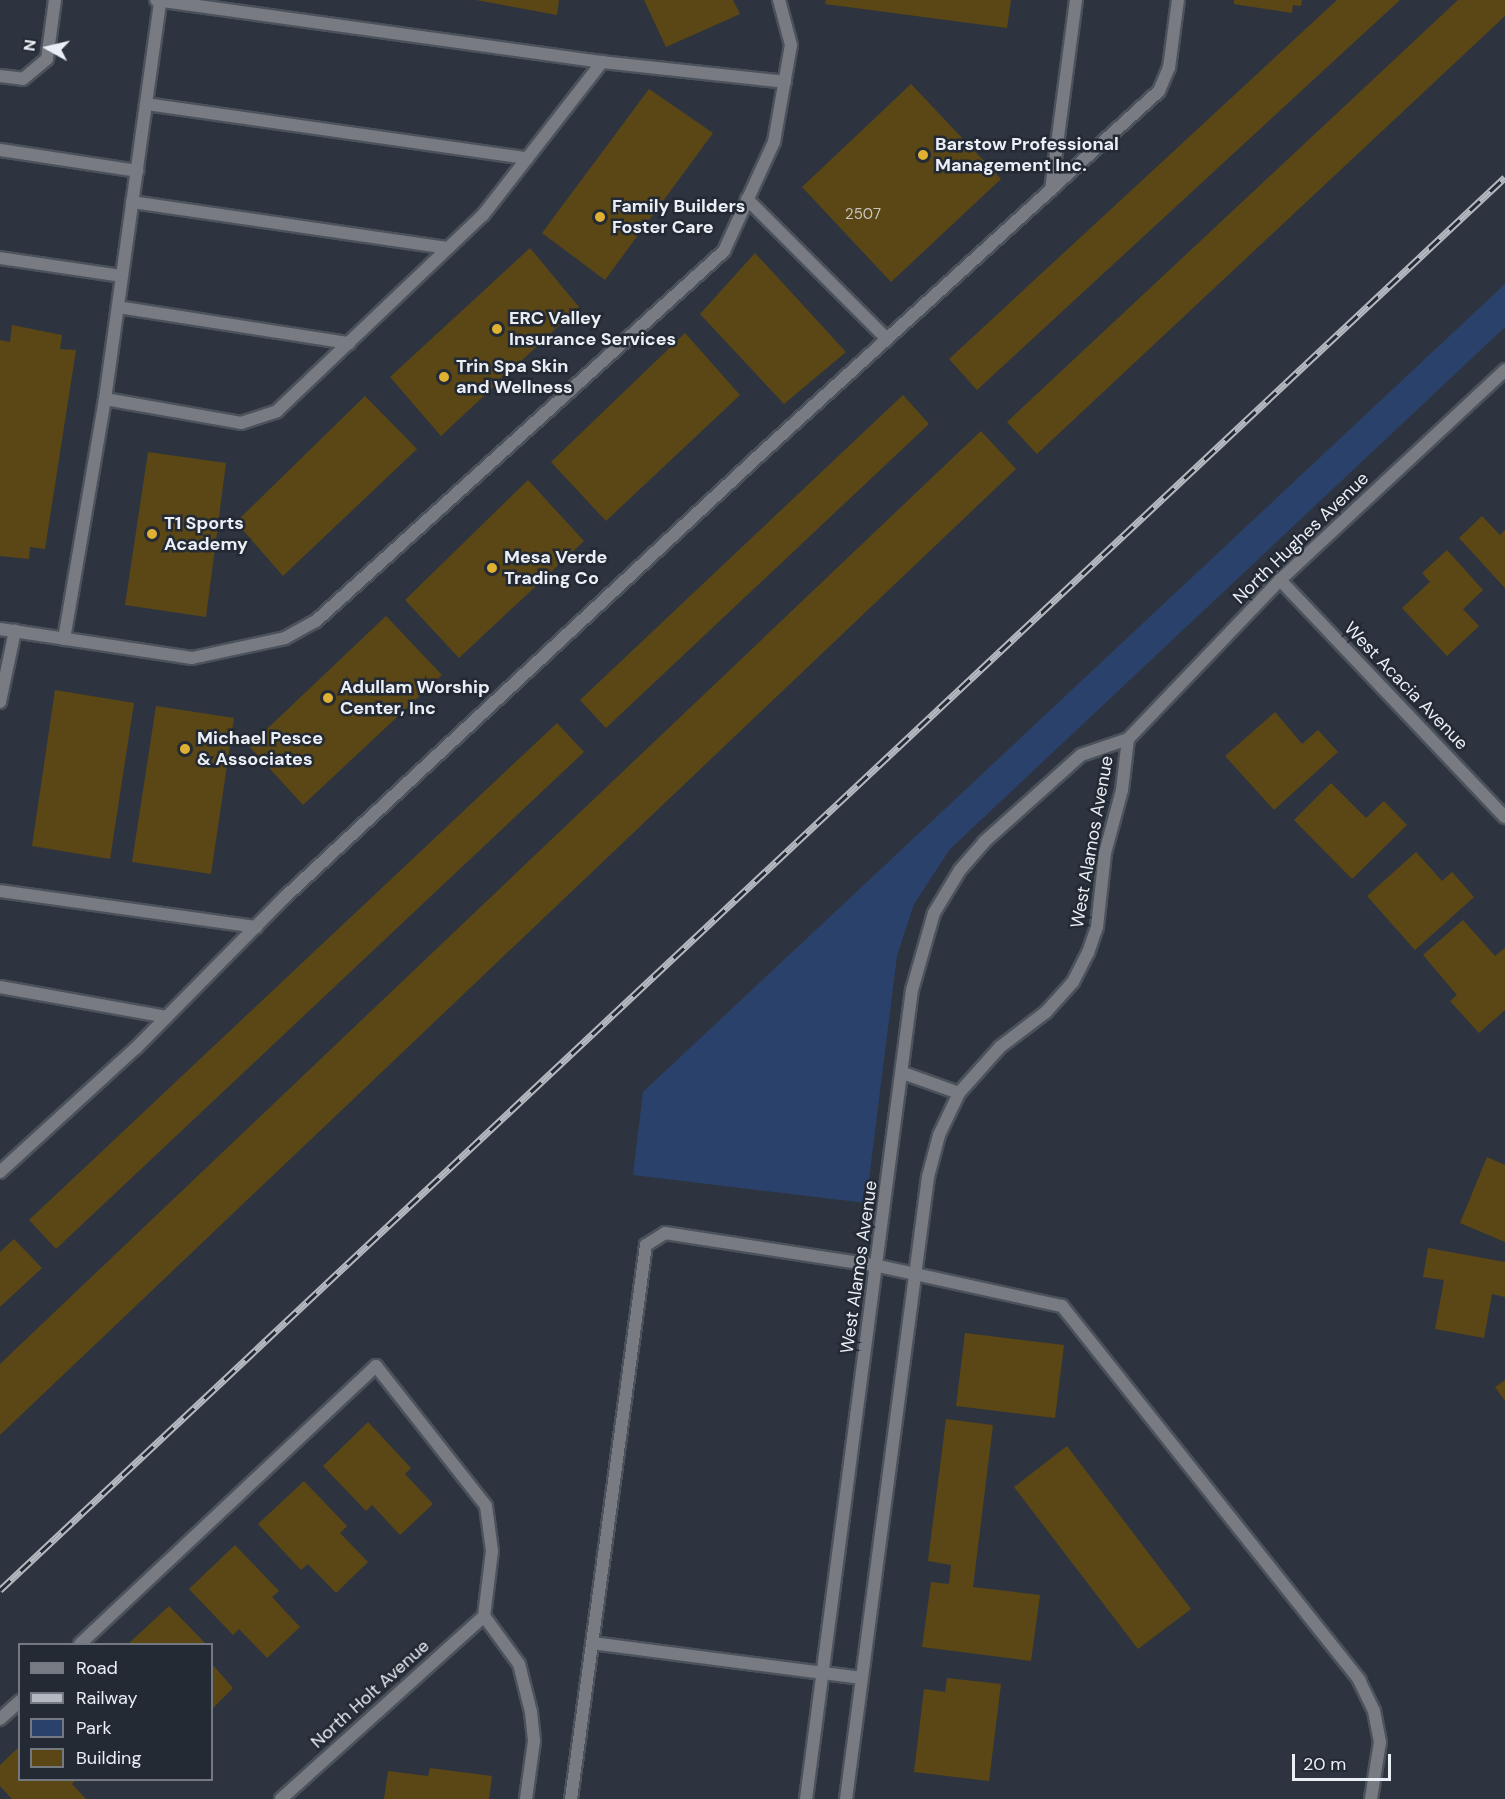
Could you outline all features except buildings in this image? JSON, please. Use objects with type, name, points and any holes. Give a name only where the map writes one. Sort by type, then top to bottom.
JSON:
[{"type":"street","points":[[0,76],[22,79],[47,59],[55,0]]},
{"type":"street","points":[[0,629],[192,658],[285,638],[316,621],[724,251],[774,142],[791,45],[779,0]]},
{"type":"street","points":[[1051,190],[1076,0]]},
{"type":"street","points":[[0,1172],[166,1017],[256,927],[887,339],[1160,91],[1169,68],[1178,0]]},
{"type":"street","points":[[64,639],[105,399],[158,1],[602,62],[784,82]]},
{"type":"street","points":[[105,399],[241,423],[277,411],[483,215],[602,62]]},
{"type":"street","points":[[146,104],[527,158]]},
{"type":"street","points":[[0,150],[137,171]]},
{"type":"street","points":[[747,199],[887,339]]},
{"type":"street","points":[[132,202],[448,248]]},
{"type":"street","points":[[0,258],[122,276]]},
{"type":"street","points":[[118,307],[349,343]]},
{"type":"street","name":"North Hughes Avenue","points":[[1128,739],[1280,580],[1505,370]]},
{"type":"street","name":"West Acacia Avenue","points":[[1280,580],[1505,817]]},
{"type":"street","points":[[0,702],[15,631]]},
{"type":"street","name":"West Alamos Avenue","points":[[806,1799],[920,954],[934,913],[960,870],[984,842],[1081,755],[1128,739],[1122,790],[1105,853],[1097,927],[1088,953],[1073,982],[1046,1012],[1000,1047],[959,1093],[939,1135],[928,1178],[846,1799]]},
{"type":"street","points":[[0,891],[256,927]]},
{"type":"street","points":[[0,987],[166,1017]]},
{"type":"street","points":[[903,1073],[959,1093]]},
{"type":"street","points":[[571,1799],[646,1245],[665,1233],[878,1266],[915,1276],[1062,1306],[1086,1333],[1359,1680],[1374,1711],[1380,1742],[1371,1799]]},
{"type":"street","points":[[81,1643],[376,1366],[486,1506],[492,1551],[484,1616],[519,1664],[531,1712],[534,1741],[526,1799]]},
{"type":"street","name":"North Holt Avenue","points":[[281,1799],[484,1616]]},
{"type":"street","points":[[592,1643],[862,1678]]},
{"type":"street","points":[[0,1719],[18,1703]]},
{"type":"green space","points":[[1505,284],[1505,327],[950,849],[914,904],[897,956],[866,1203],[633,1175],[643,1092]]},
{"type":"railway","points":[[0,1590],[1505,177]]},
{"type":"place","name":"Barstow Professional Management Inc.","points":[[923,155]]},
{"type":"place","name":"Family Builders Foster Care","points":[[600,217]]},
{"type":"place","name":"ERC Valley Insurance Services","points":[[497,329]]},
{"type":"place","name":"Trin Spa Skin and Wellness","points":[[444,377]]},
{"type":"place","name":"T1 Sports Academy","points":[[152,534]]},
{"type":"place","name":"Mesa Verde Trading Co","points":[[492,568]]},
{"type":"place","name":"Adullam Worship Center, Inc","points":[[328,698]]},
{"type":"place","name":"Michael Pesce & Associates","points":[[185,749]]}]
